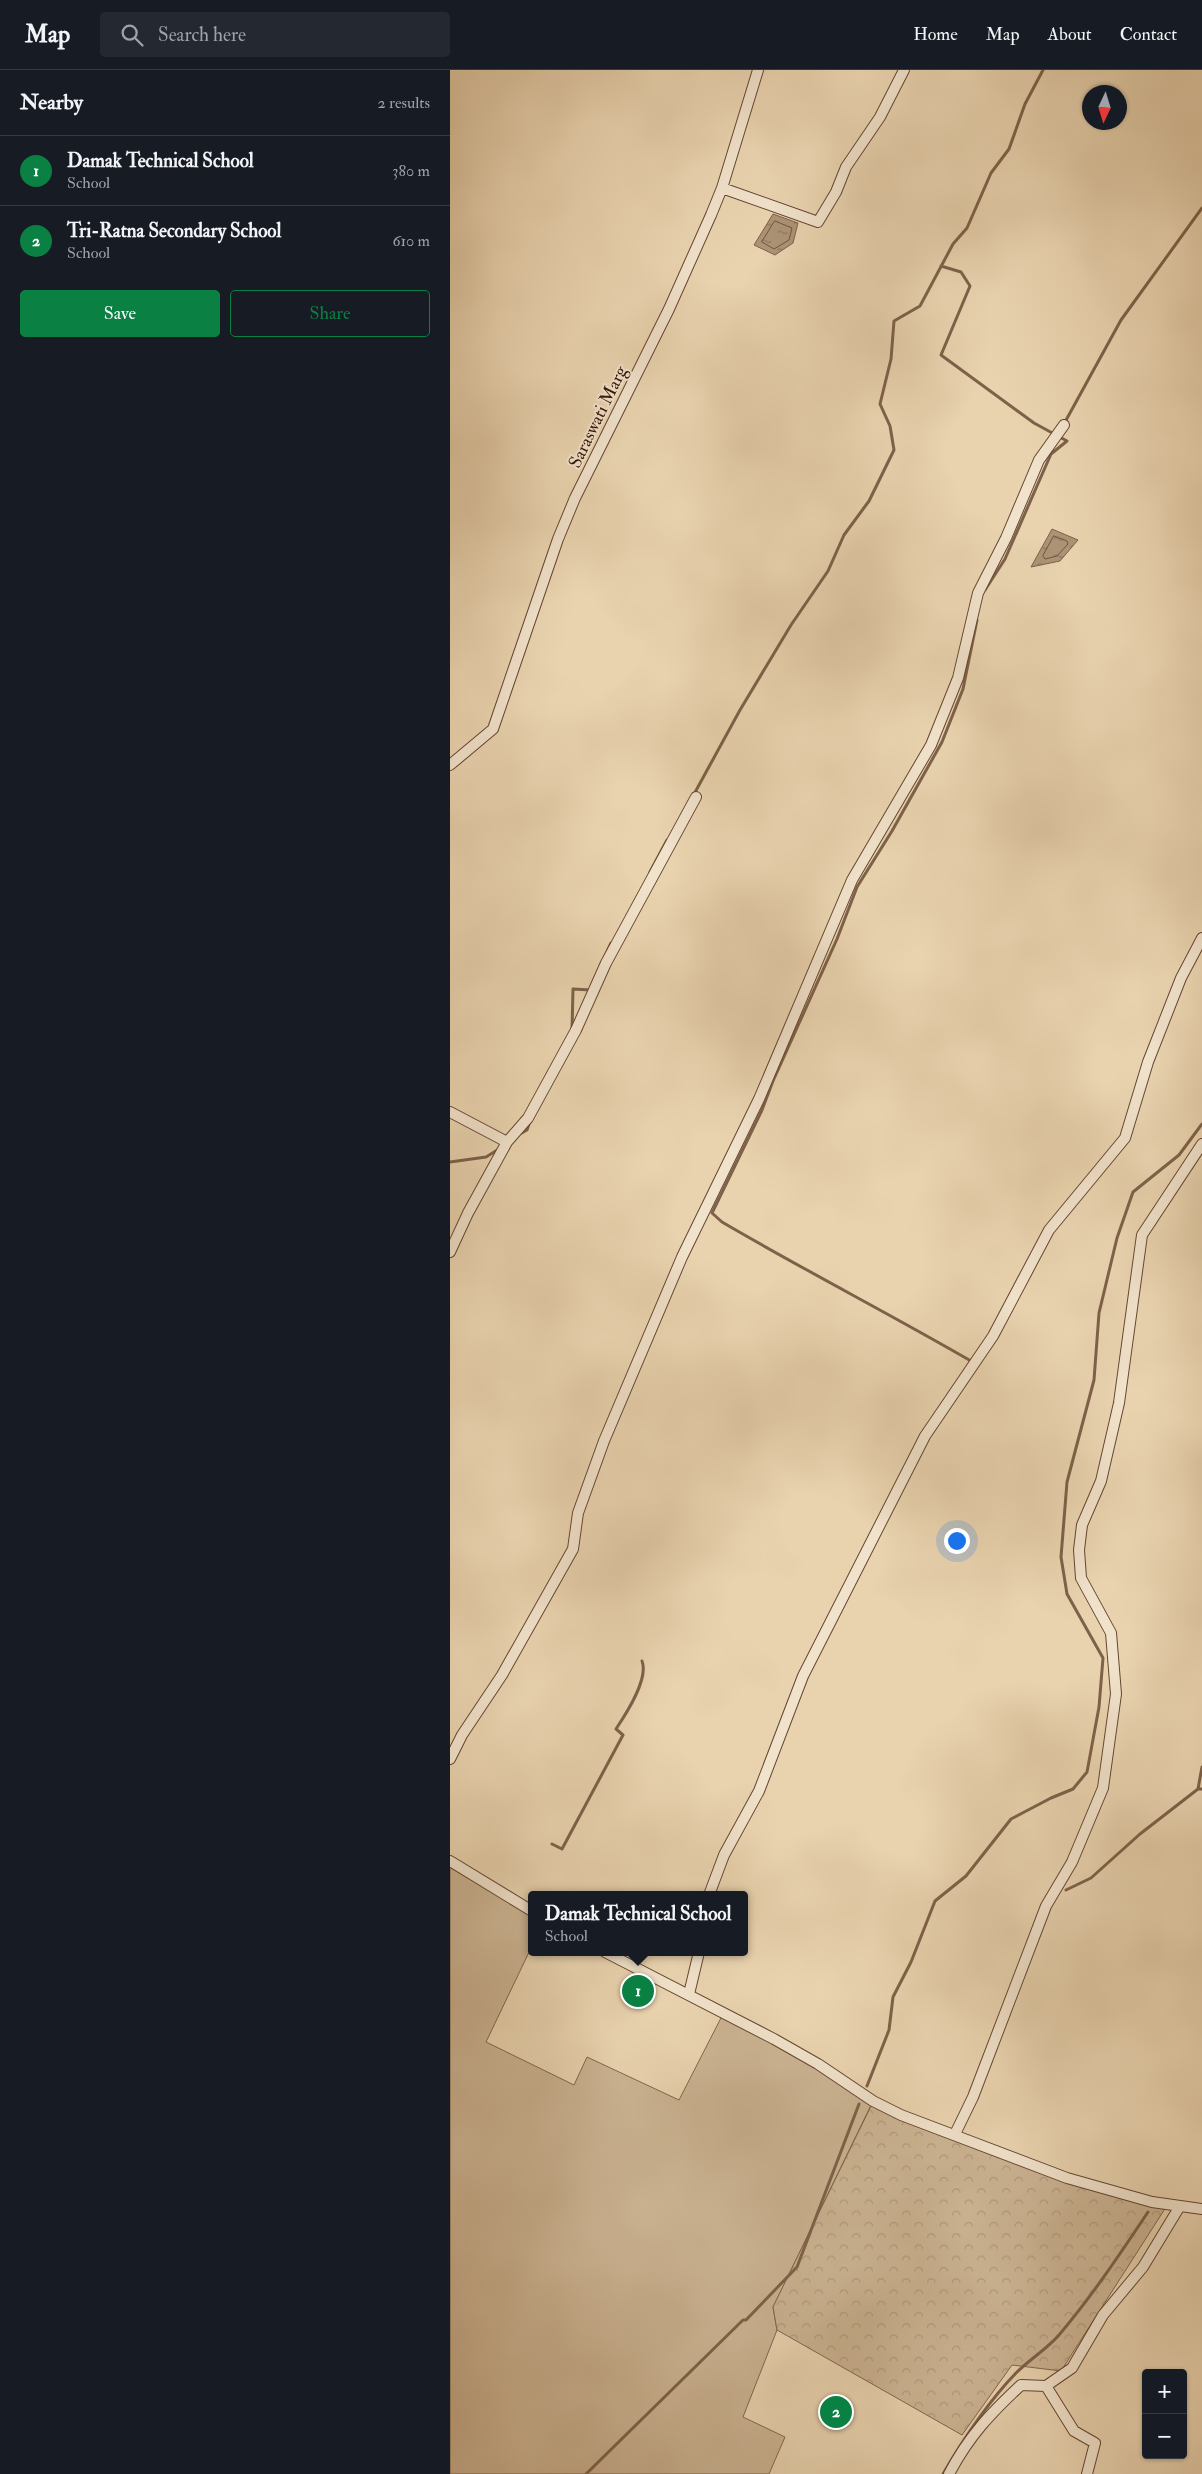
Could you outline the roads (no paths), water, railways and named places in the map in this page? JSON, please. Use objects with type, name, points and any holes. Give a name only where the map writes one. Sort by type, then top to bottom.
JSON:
[{"type":"street","name":"Saraswati Marg","points":[[450,764],[493,729],[561,531],[669,309],[722,188],[758,70]]},
{"type":"street","points":[[722,188],[818,222],[836,192],[846,166],[880,117],[904,70]]},
{"type":"street","points":[[450,1759],[462,1735],[502,1675],[573,1549],[578,1514],[604,1440],[682,1257],[759,1099],[852,880],[931,746],[958,678],[978,593],[1006,538],[1039,460],[1064,425]]},
{"type":"street","points":[[450,1252],[468,1213],[507,1142],[528,1118],[566,1048],[611,955],[696,797]]},
{"type":"street","points":[[710,1891],[724,1855],[759,1791],[803,1676],[925,1436],[993,1336],[1049,1230],[1125,1138],[1148,1062],[1181,978],[1202,938]]},
{"type":"street","points":[[450,1112],[507,1142]]},
{"type":"street","points":[[955,2134],[973,2096],[1046,1906],[1072,1862],[1103,1788],[1116,1694],[1111,1633],[1081,1578],[1079,1550],[1082,1525],[1101,1481],[1119,1403],[1142,1235],[1202,1144]]},
{"type":"street","points":[[450,1861],[528,1910]]},
{"type":"street","points":[[613,1956],[689,1994],[818,2064],[873,2100],[901,2115],[955,2134],[1066,2178],[1152,2202],[1202,2209]]},
{"type":"street","points":[[689,1994],[698,1956]]},
{"type":"street","points":[[949,2474],[960,2452],[985,2418],[1021,2385],[1046,2386],[1072,2368],[1103,2315],[1143,2267],[1180,2206]]},
{"type":"street","points":[[1046,2386],[1074,2431],[1095,2443],[1087,2474]]},
{"type":"water","points":[[773,214],[798,223],[793,243],[775,255],[754,245]]},
{"type":"water","points":[[1052,529],[1078,540],[1060,561],[1031,567]]},
{"type":"waterway","points":[[693,796],[740,710],[791,625],[828,571],[844,535],[869,501],[894,450],[890,426],[880,404],[891,359],[894,321],[920,306],[953,244],[967,228],[991,173],[1009,149],[1025,104],[1043,70]]},
{"type":"waterway","points":[[1065,422],[1121,320],[1202,208]]},
{"type":"waterway","points":[[941,266],[961,272],[970,286],[941,355],[1034,423],[1067,441],[1051,454],[1005,559],[985,590]]},
{"type":"waterway","points":[[971,1361],[753,1240],[722,1222],[712,1213],[762,1110],[773,1081],[837,939],[857,887],[892,831],[942,742],[963,689],[977,620]]},
{"type":"waterway","points":[[650,872],[667,840]]},
{"type":"waterway","points":[[603,960],[611,943]]},
{"type":"waterway","points":[[572,1030],[573,989],[591,990]]},
{"type":"waterway","points":[[518,1135],[527,1130],[530,1121]]},
{"type":"waterway","points":[[867,2086],[889,2030],[893,1997],[911,1962],[935,1901],[966,1876],[1011,1819],[1073,1789],[1087,1772],[1099,1707],[1103,1658],[1067,1594],[1061,1557],[1067,1482],[1094,1380],[1099,1313],[1117,1238],[1133,1192],[1179,1155],[1202,1124]]},
{"type":"waterway","points":[[450,1162],[486,1157],[499,1149]]},
{"type":"waterway","points":[[552,1844],[562,1849],[623,1735],[616,1729],[639,1686],[642,1677],[642,1661]]},
{"type":"waterway","points":[[1198,1789],[1202,1767]]},
{"type":"waterway","points":[[1066,1890],[1091,1878],[1140,1834],[1198,1789],[1202,1789]]},
{"type":"waterway","points":[[586,2474],[743,2320],[746,2320],[797,2267],[859,2104]]},
{"type":"waterway","points":[[943,2474],[968,2434],[1005,2384],[1059,2335],[1094,2290],[1148,2212]]},
{"type":"place","name":"Damak Technical School","points":[[638,1991]]},
{"type":"place","name":"Tri-Ratna Secondary School","points":[[836,2412]]}]
